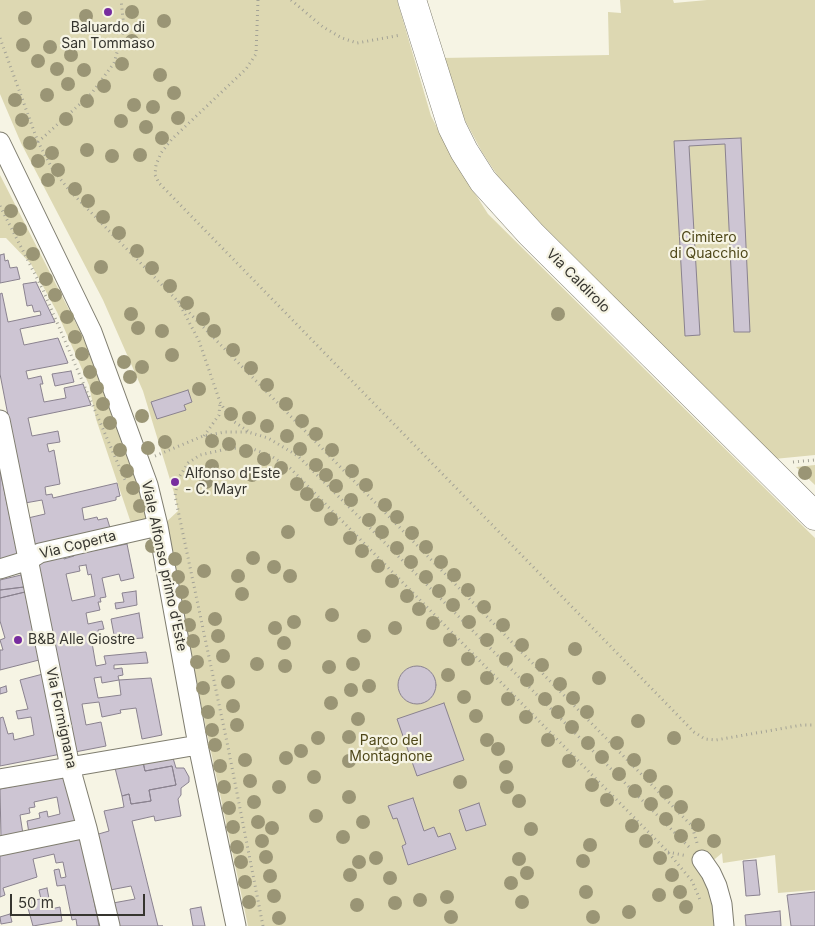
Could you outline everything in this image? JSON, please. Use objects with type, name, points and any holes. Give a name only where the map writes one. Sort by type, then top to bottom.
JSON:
[{"type":"main road","name":"Via Caldirolo","points":[[412,0],[452,128],[464,151],[506,209],[815,516]]},
{"type":"street","name":"Viale Alfonso primo d'Este","points":[[0,142],[92,332],[141,461],[158,526],[198,745],[236,926]]},
{"type":"street","name":"Via Formignana","points":[[0,420],[70,767],[88,828],[110,926]]},
{"type":"street","name":"Via Coperta","points":[[0,569],[28,560],[40,553],[158,526]]},
{"type":"street","points":[[0,779],[198,745]]},
{"type":"street","points":[[0,846],[88,828]]},
{"type":"street","points":[[702,860],[711,872],[717,886],[722,904],[724,926]]},
{"type":"path","points":[[38,142],[91,94],[114,63],[124,28],[121,0]]},
{"type":"path","points":[[258,0],[256,54],[246,69],[172,139],[160,153],[155,175],[159,183],[694,732],[705,739],[716,740],[814,725]]},
{"type":"path","points":[[291,0],[323,27],[342,38],[356,43],[388,38],[420,29]]},
{"type":"path","points":[[0,38],[38,142],[53,170],[70,191],[692,826]]},
{"type":"path","points":[[0,206],[43,290],[129,488]]},
{"type":"path","points":[[0,216],[5,215]]},
{"type":"path","points":[[176,298],[198,341],[220,402],[230,419],[248,432]]},
{"type":"path","points":[[203,436],[213,426],[219,415],[220,402]]},
{"type":"path","points":[[141,461],[203,436],[226,432],[248,432],[268,438],[298,456],[674,832]]},
{"type":"path","points":[[263,926],[226,737],[175,496],[178,479],[188,463],[200,456],[231,448],[253,449],[271,456],[290,468],[667,851],[692,881],[702,906]]},
{"type":"path","points":[[786,463],[815,460]]},
{"type":"green space","name":"Parco del Montagnone","points":[[0,0],[397,0],[431,116],[455,162],[488,214],[815,538],[815,890],[778,893],[775,855],[723,863],[722,853],[703,869],[720,926],[248,926],[163,525],[178,511],[175,496],[143,391],[103,300],[21,143],[0,94]]},
{"type":"green space","name":"Cimitero di Quacchio","points":[[620,0],[673,0],[674,3],[707,0],[815,0],[815,455],[774,459],[586,272],[503,184],[482,152],[460,111],[442,58],[609,55],[608,12],[621,13]]},
{"type":"green space","points":[[0,175],[86,343],[151,522],[132,526],[96,419],[89,385],[57,312],[31,264],[6,238],[0,238]]},
{"type":"green space","points":[[815,465],[815,485],[796,467]]},
{"type":"building","points":[[741,138],[750,332],[734,332],[725,144],[689,146],[700,335],[685,336],[674,141]]},
{"type":"building","points":[[4,254],[5,261],[8,260],[10,268],[17,267],[20,279],[0,283],[0,255]]},
{"type":"building","points":[[36,282],[55,322],[20,329],[24,345],[58,338],[68,363],[26,371],[28,379],[41,376],[43,384],[40,384],[44,402],[66,398],[64,388],[83,384],[91,405],[28,418],[32,436],[58,431],[60,442],[47,444],[49,452],[54,450],[60,484],[45,487],[46,495],[52,494],[53,498],[117,483],[120,496],[116,497],[116,500],[82,508],[84,520],[97,517],[98,520],[107,518],[111,531],[33,549],[28,518],[45,514],[42,500],[25,503],[0,374],[0,294],[2,293],[8,322],[41,315],[40,311],[34,312],[32,305],[27,306],[23,284]]},
{"type":"building","points":[[71,371],[74,382],[55,386],[52,374]]},
{"type":"building","points":[[188,390],[192,402],[184,405],[186,410],[157,419],[151,402]]},
{"type":"building","points":[[0,470],[19,561],[0,567]]},
{"type":"building","points":[[127,544],[134,578],[121,581],[119,574],[102,578],[106,597],[100,598],[101,602],[98,602],[100,610],[86,613],[88,624],[102,621],[104,629],[98,630],[99,635],[91,637],[96,666],[106,664],[104,656],[146,652],[148,663],[114,665],[114,669],[122,668],[123,675],[118,676],[119,680],[151,678],[162,735],[142,739],[136,708],[120,710],[121,713],[102,717],[99,702],[82,704],[86,725],[101,722],[106,746],[75,752],[35,560],[63,554],[64,559],[74,556],[73,550],[95,545],[96,550]],"holes":[[[86,565],[88,575],[91,574],[95,596],[72,601],[66,574],[80,571],[79,566]],[[101,677],[102,683],[119,680],[121,695],[98,698],[94,678]]]},
{"type":"building","points":[[21,575],[24,587],[0,590],[0,580]]},
{"type":"building","points":[[24,587],[25,592],[0,598],[0,590]]},
{"type":"building","points":[[136,591],[137,605],[116,609],[115,603],[124,602],[122,593]]},
{"type":"building","points":[[25,592],[39,660],[0,670],[0,650],[3,650],[0,640],[5,638],[0,621],[0,598]]},
{"type":"building","points":[[139,613],[143,638],[115,640],[111,619]]},
{"type":"building","points":[[417,666],[431,671],[436,685],[431,699],[417,704],[403,699],[398,685],[403,671]]},
{"type":"building","points":[[43,674],[61,754],[0,766],[0,718],[3,717],[8,734],[13,733],[14,740],[34,735],[31,717],[18,719],[16,711],[28,709],[20,680]]},
{"type":"building","points":[[6,686],[7,692],[0,694],[0,688]]},
{"type":"building","points":[[444,703],[464,760],[417,776],[397,719]]},
{"type":"building","points":[[173,758],[176,768],[184,768],[189,777],[189,782],[181,788],[181,795],[178,799],[181,816],[155,821],[154,816],[132,821],[158,926],[119,926],[113,903],[135,899],[131,886],[110,890],[95,835],[109,831],[104,811],[124,807],[122,796],[129,794],[131,804],[151,801],[149,790],[176,785],[172,766],[145,771],[143,762]]},
{"type":"building","points":[[143,762],[145,771],[172,766],[176,785],[149,790],[151,801],[131,804],[129,794],[122,796],[115,768]]},
{"type":"building","points":[[69,775],[77,825],[29,833],[27,821],[40,818],[39,813],[47,811],[48,817],[60,814],[57,797],[34,802],[35,807],[29,808],[30,813],[20,815],[23,834],[1,838],[0,789]]},
{"type":"building","points":[[413,798],[424,831],[434,827],[438,837],[450,833],[456,849],[408,865],[402,846],[406,844],[397,818],[393,819],[388,806]]},
{"type":"building","points":[[479,803],[486,825],[466,831],[459,810]]},
{"type":"building","points":[[81,836],[99,926],[77,926],[76,919],[72,920],[65,885],[57,886],[54,870],[59,869],[61,878],[66,877],[63,862],[56,863],[54,854],[33,859],[37,877],[3,888],[5,895],[0,897],[0,851]]},
{"type":"building","points":[[756,860],[760,895],[746,896],[743,861]]},
{"type":"building","points":[[47,888],[51,909],[60,907],[62,921],[33,926],[26,901],[41,899],[39,890]]},
{"type":"building","points":[[815,892],[815,926],[791,926],[787,895]]},
{"type":"building","points":[[201,907],[205,926],[193,926],[190,909]]},
{"type":"building","points":[[780,911],[781,926],[746,926],[745,915]]},
{"type":"building","points":[[10,914],[12,922],[1,924],[0,917]]},
{"type":"place","name":"Baluardo di San Tommaso","points":[[108,12]]},
{"type":"place","name":"Alfonso d'Este - C. Mayr","points":[[175,482]]},
{"type":"place","name":"B&B Alle Giostre","points":[[18,640]]}]
